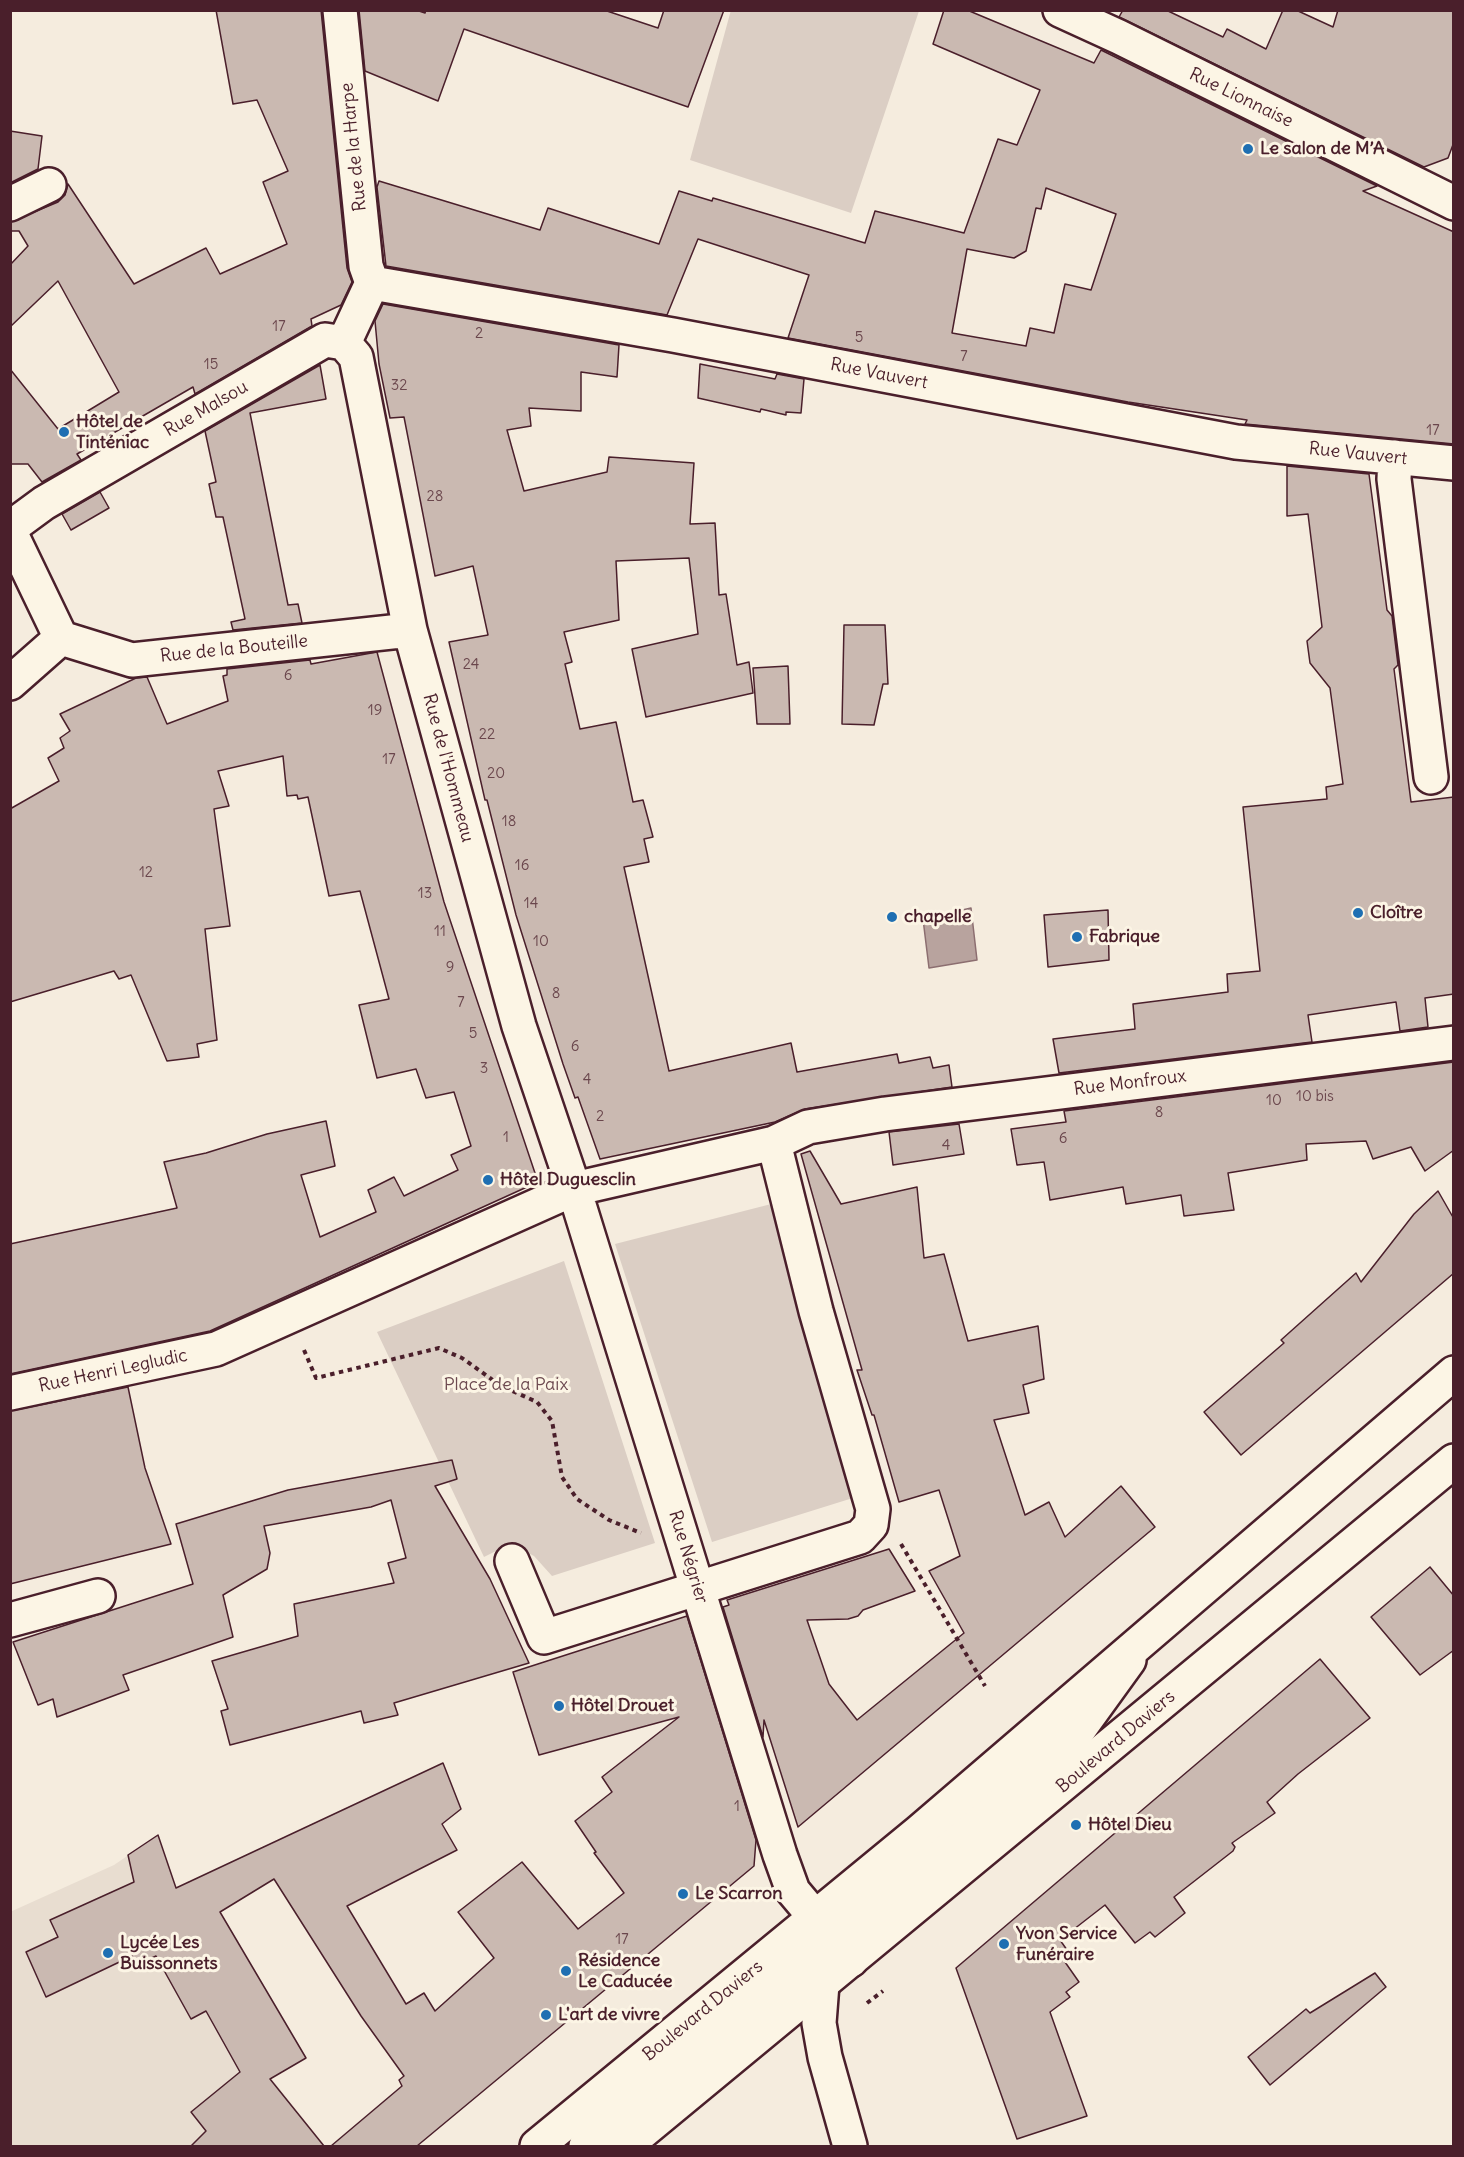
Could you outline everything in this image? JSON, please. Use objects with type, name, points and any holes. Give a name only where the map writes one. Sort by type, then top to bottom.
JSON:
[{"type":"street","name":"Rue de la Harpe","points":[[340,10],[366,266],[372,283]]},
{"type":"street","name":"Rue Lionnaise","points":[[1059,10],[1453,202]]},
{"type":"street","points":[[10,204],[50,186]]},
{"type":"street","points":[[344,344],[372,283]]},
{"type":"street","name":"Rue Vauvert","points":[[372,283],[673,335],[1236,441],[1454,463]]},
{"type":"street","name":"Rue Malsou","points":[[10,530],[44,503],[325,340],[344,344]]},
{"type":"street","name":"Rue de l'Hommeau","points":[[344,344],[356,357],[410,630],[519,1026],[574,1188]]},
{"type":"street","points":[[1395,458],[1394,479],[1431,777]]},
{"type":"street","points":[[10,530],[61,638],[10,683]]},
{"type":"street","name":"Rue de la Bouteille","points":[[61,638],[132,660],[410,630]]},
{"type":"street","name":"Rue Monfroux","points":[[774,1143],[808,1127],[885,1114],[1454,1043]]},
{"type":"street","points":[[512,1561],[544,1637],[698,1586],[860,1537],[867,1532],[873,1517],[816,1311],[774,1143],[574,1188]]},
{"type":"street","name":"Rue Henri Legludic","points":[[10,1393],[216,1349],[574,1188]]},
{"type":"street","name":"Rue Négrier","points":[[574,1188],[780,1855],[793,1891],[835,1939]]},
{"type":"street","name":"Boulevard Daviers","points":[[625,2146],[776,2021],[835,1939],[1142,1642],[1454,1373]]},
{"type":"street","name":"Boulevard Daviers","points":[[537,2146],[835,1939],[1454,1461]]},
{"type":"street","points":[[10,1620],[98,1596]]},
{"type":"street","points":[[835,1939],[810,1974],[825,2057],[850,2146]]},
{"type":"street","name":"Boulevard Daviers","points":[[586,2146],[810,1974]]},
{"type":"street","points":[[776,2021],[819,2023]]},
{"type":"path","points":[[300,1343],[316,1378],[439,1348],[462,1358],[501,1386],[537,1402],[552,1421],[562,1477],[577,1499],[609,1520],[649,1536]]},
{"type":"path","points":[[897,1538],[985,1686]]},
{"type":"path","points":[[867,2003],[882,1991]]},
{"type":"shaded area","points":[[971,908],[977,960],[929,968],[923,919]]},
{"type":"shaded area","name":"Lycée Les Buissonnets","points":[[158,1835],[176,1893],[271,2078],[325,2146],[11,2146],[10,1912],[114,1865]]},
{"type":"green space","points":[[731,10],[919,11],[851,213],[690,160]]},
{"type":"green space","points":[[783,1201],[856,1497],[712,1542],[615,1244]]},
{"type":"green space","name":"Place de la Paix","points":[[564,1261],[655,1543],[552,1576],[534,1556],[522,1550],[496,1551],[484,1557],[377,1332]]},
{"type":"building","points":[[216,10],[321,10],[347,268],[352,282],[341,305],[311,319],[312,326],[195,394],[193,387],[77,454],[81,460],[42,482],[28,464],[10,464],[10,369],[58,429],[119,392],[58,281],[10,327],[10,265],[28,246],[19,231],[10,231],[10,222],[58,202],[65,195],[68,184],[134,284],[206,248],[220,274],[287,244],[263,182],[288,171],[257,100],[233,104]]},
{"type":"building","points":[[359,10],[416,10],[425,13],[426,10],[604,10],[658,28],[664,10],[724,10],[688,107],[464,29],[438,101],[365,71]]},
{"type":"building","points":[[944,10],[967,10],[1094,63],[1101,50],[1377,186],[1363,191],[1454,232],[1454,444],[1245,424],[1247,420],[1128,402],[788,338],[809,275],[698,239],[667,315],[386,266],[377,187],[379,181],[540,230],[548,208],[659,244],[679,191],[712,201],[713,198],[865,243],[875,211],[964,233],[998,139],[1017,145],[1040,90],[933,44]],"holes":[[[1046,188],[1116,214],[1091,290],[1065,284],[1054,333],[1030,328],[1026,346],[952,333],[967,249],[1014,258],[1026,251],[1036,208],[1041,209]]]},
{"type":"building","points":[[1123,10],[1166,10],[1223,37],[1227,29],[1266,49],[1283,10],[1296,10],[1333,27],[1338,10],[1454,10],[1454,142],[1448,158],[1424,167],[1119,17]]},
{"type":"building","points":[[10,131],[42,136],[38,169],[10,183]]},
{"type":"building","points":[[383,304],[619,345],[617,377],[581,372],[581,411],[529,408],[531,426],[507,430],[524,491],[607,472],[609,457],[694,463],[690,524],[715,523],[719,595],[726,594],[737,665],[749,662],[753,693],[646,717],[632,649],[698,634],[689,558],[616,561],[619,620],[564,632],[572,662],[565,664],[580,729],[616,722],[633,802],[643,800],[653,837],[644,839],[649,862],[624,867],[669,1071],[791,1043],[797,1072],[897,1054],[899,1063],[930,1057],[933,1068],[949,1065],[952,1087],[805,1109],[775,1122],[600,1159],[578,1097],[575,1098],[563,1064],[516,915],[487,800],[485,800],[449,642],[488,635],[473,566],[435,576],[404,417],[390,418],[379,364],[375,321]]},
{"type":"building","points":[[700,364],[775,379],[777,374],[804,379],[801,413],[786,412],[786,415],[761,409],[760,412],[698,398]]},
{"type":"building","points":[[320,365],[326,399],[250,413],[288,605],[298,604],[302,623],[233,630],[231,622],[245,619],[223,517],[216,517],[209,484],[216,482],[205,431]]},
{"type":"building","points":[[1287,466],[1369,474],[1387,610],[1392,616],[1398,665],[1394,669],[1411,802],[1454,797],[1454,994],[1425,998],[1428,1027],[1400,1031],[1396,1002],[1308,1015],[1312,1042],[1059,1073],[1053,1039],[1135,1029],[1133,1004],[1228,992],[1227,974],[1260,971],[1243,807],[1327,799],[1326,787],[1343,784],[1330,688],[1310,663],[1307,641],[1322,627],[1308,514],[1287,516]]},
{"type":"building","points":[[100,492],[109,508],[71,530],[62,514]]},
{"type":"building","points":[[844,625],[885,625],[888,684],[883,684],[874,725],[842,724]]},
{"type":"building","points":[[377,652],[444,902],[538,1182],[210,1331],[10,1374],[10,1244],[177,1208],[164,1162],[206,1153],[267,1134],[326,1121],[335,1166],[301,1175],[320,1237],[376,1212],[368,1190],[394,1177],[404,1196],[458,1170],[451,1155],[471,1146],[454,1092],[426,1098],[416,1069],[377,1078],[359,1005],[389,999],[360,891],[329,896],[308,797],[298,799],[297,795],[287,796],[283,756],[218,771],[229,806],[214,809],[230,926],[205,929],[217,1040],[197,1044],[199,1057],[167,1061],[131,975],[119,979],[114,971],[10,1002],[10,809],[59,781],[48,758],[64,748],[60,738],[70,731],[60,714],[136,678],[147,677],[167,724],[228,701],[223,676],[227,675],[227,669],[310,660],[311,664]]},
{"type":"building","points":[[788,666],[790,724],[757,724],[753,668]]},
{"type":"building","name":"Fabrique","points":[[1108,910],[1109,960],[1048,967],[1044,915]]},
{"type":"building","points":[[1454,1062],[1454,1150],[1425,1171],[1411,1147],[1373,1159],[1366,1141],[1306,1144],[1307,1160],[1228,1173],[1234,1210],[1184,1216],[1181,1195],[1126,1204],[1123,1187],[1050,1200],[1044,1162],[1017,1165],[1011,1129],[1066,1122],[1064,1111]]},
{"type":"building","points":[[959,1124],[964,1154],[893,1165],[889,1132]]},
{"type":"building","points":[[810,1151],[841,1204],[917,1187],[924,1258],[944,1254],[968,1341],[1038,1326],[1044,1379],[1023,1385],[1029,1413],[994,1420],[1025,1515],[1049,1502],[1065,1537],[1121,1486],[1155,1527],[798,1827],[764,1720],[763,1737],[723,1607],[729,1605],[727,1600],[889,1549],[915,1591],[863,1610],[858,1616],[848,1619],[807,1620],[829,1684],[857,1720],[964,1633],[929,1571],[960,1556],[939,1490],[899,1502],[874,1415],[872,1415],[857,1370],[862,1370],[801,1154]]},
{"type":"building","points":[[1438,1191],[1454,1219],[1454,1273],[1241,1455],[1204,1412],[1284,1343],[1281,1340],[1356,1273],[1361,1282],[1414,1214]]},
{"type":"building","points":[[128,1387],[145,1468],[171,1544],[10,1584],[10,1411]]},
{"type":"building","points":[[452,1460],[457,1479],[435,1486],[490,1579],[529,1663],[394,1703],[398,1715],[364,1723],[361,1711],[230,1745],[221,1711],[228,1709],[212,1661],[298,1636],[294,1604],[394,1583],[388,1563],[406,1558],[391,1500],[371,1507],[264,1526],[270,1553],[267,1569],[223,1595],[233,1637],[123,1675],[129,1690],[57,1717],[53,1699],[38,1705],[13,1642],[193,1584],[176,1524],[288,1490]]},
{"type":"building","points":[[1430,1567],[1454,1596],[1454,1650],[1420,1675],[1371,1617]]},
{"type":"building","points":[[687,1616],[756,1840],[754,1866],[417,2146],[331,2146],[402,2086],[399,2080],[404,2076],[361,2016],[274,1879],[220,1912],[306,2058],[270,2079],[324,2146],[191,2146],[206,2131],[191,2112],[240,2072],[206,2011],[191,2019],[156,1956],[137,1965],[132,1956],[46,1997],[26,1952],[58,1937],[50,1920],[134,1882],[128,1855],[158,1835],[176,1888],[443,1763],[461,1809],[442,1824],[457,1850],[347,1906],[406,2004],[424,1993],[435,2011],[494,1958],[458,1912],[522,1862],[578,1929],[624,1893],[594,1853],[596,1852],[575,1821],[612,1792],[602,1777],[679,1717],[539,1755],[513,1672]]},
{"type":"building","points":[[1320,1659],[1370,1718],[1298,1774],[1267,1802],[1275,1813],[1232,1843],[1235,1847],[1233,1851],[1174,1897],[1185,1913],[1155,1937],[1150,1932],[1135,1943],[1105,1905],[1060,1940],[1072,1957],[1065,1962],[1079,1982],[1066,1992],[1070,1997],[1050,2012],[1087,2116],[1017,2139],[956,1968]]},
{"type":"building","points":[[1375,1973],[1386,1987],[1270,2085],[1248,2057],[1306,2009],[1310,2013]]},
{"type":"place","name":"Le salon de M’A","points":[[1248,149]]},
{"type":"place","name":"Hôtel de Tinténiac","points":[[64,432]]},
{"type":"place","name":"Cloître","points":[[1358,913]]},
{"type":"place","name":"chapelle","points":[[892,917]]},
{"type":"place","name":"Fabrique","points":[[1077,937]]},
{"type":"place","name":"Hôtel Duguesclin","points":[[488,1180]]},
{"type":"place","name":"Hôtel Drouet","points":[[559,1706]]},
{"type":"place","name":"Hôtel Dieu","points":[[1076,1825]]},
{"type":"place","name":"Le Scarron","points":[[683,1894]]},
{"type":"place","name":"Yvon Service Funéraire","points":[[1004,1944]]},
{"type":"place","name":"Lycée Les Buissonnets","points":[[108,1953]]},
{"type":"place","name":"Résidence Le Caducée","points":[[566,1971]]},
{"type":"place","name":"L'art de vivre","points":[[546,2015]]}]
